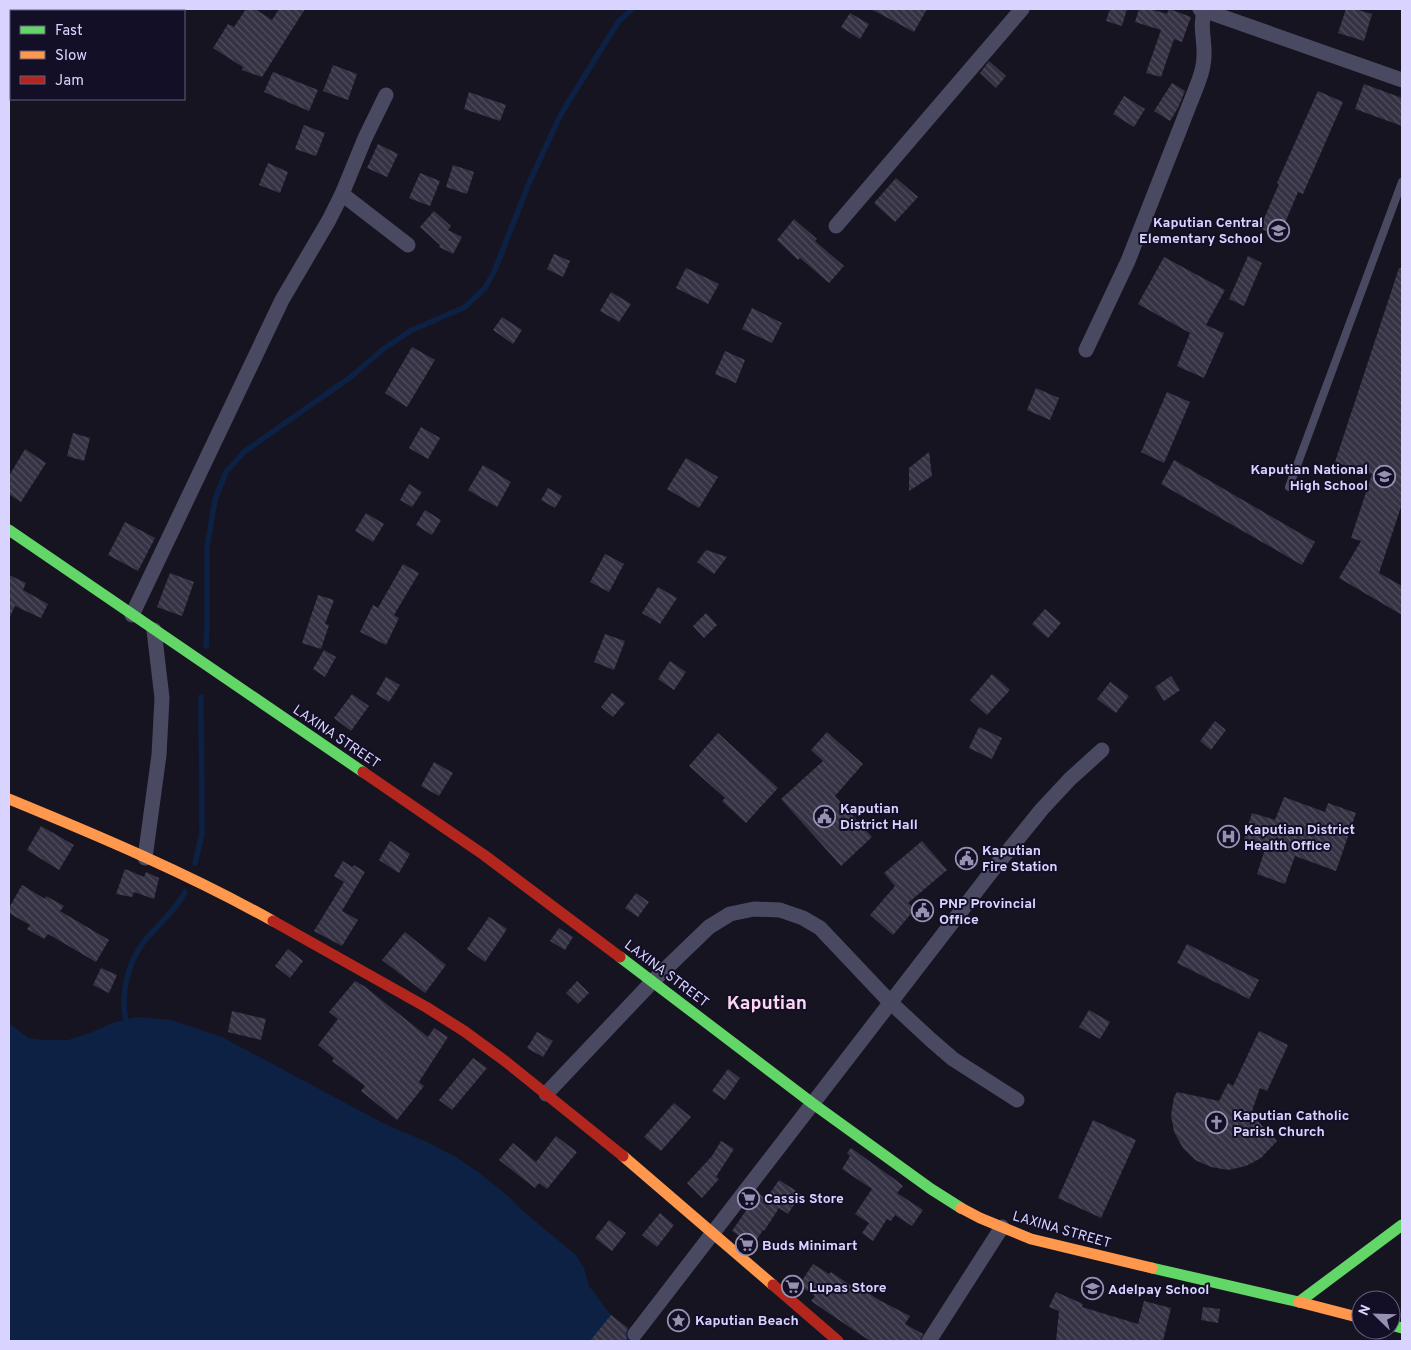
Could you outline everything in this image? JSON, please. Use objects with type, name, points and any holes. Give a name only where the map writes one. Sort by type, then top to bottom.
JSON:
[{"type":"main road","name":"LAXINA STREET","points":[[9,530],[484,855],[812,1103],[956,1206],[1032,1239],[1351,1315]]},
{"type":"main road","points":[[9,799],[79,828],[228,896],[426,1007],[464,1031],[505,1061],[604,1140],[838,1341]]},
{"type":"main road","points":[[1299,1302],[1402,1225]]},
{"type":"street","points":[[836,226],[1022,9]]},
{"type":"street","points":[[1086,350],[1128,261],[1198,83],[1204,59],[1203,9],[1402,80]]},
{"type":"street","points":[[132,615],[282,300],[316,244],[342,194],[365,138],[386,95]]},
{"type":"street","points":[[342,194],[408,246]]},
{"type":"street","points":[[145,858],[159,755],[162,698],[154,630]]},
{"type":"street","points":[[632,1338],[995,867],[1042,809],[1070,779],[1102,750]]},
{"type":"street","points":[[546,1094],[653,981],[708,927],[730,914],[754,909],[780,910],[803,918],[820,928],[890,1002],[953,1059],[1017,1100]]},
{"type":"street","points":[[929,1341],[1002,1227]]},
{"type":"lane","points":[[1289,487],[1402,182]]},
{"type":"water","points":[[137,1017],[172,1020],[222,1037],[381,1122],[456,1157],[508,1196],[524,1212],[576,1255],[584,1268],[589,1286],[611,1315],[643,1341],[9,1341],[9,1023],[28,1038],[68,1040],[115,1022]]},
{"type":"building","points":[[246,9],[255,9],[272,20],[279,9],[305,9],[262,77],[242,70],[243,67],[213,48],[228,24],[234,27]]},
{"type":"building","points":[[871,9],[927,9],[914,32]]},
{"type":"building","points":[[1110,9],[1127,9],[1122,26],[1106,21]]},
{"type":"building","points":[[1139,9],[1150,9],[1167,14],[1169,9],[1191,17],[1182,42],[1174,39],[1161,77],[1146,73],[1161,30],[1135,22]]},
{"type":"building","points":[[1346,9],[1354,9],[1372,14],[1364,41],[1338,33]]},
{"type":"building","points":[[850,13],[869,24],[860,39],[841,27]]},
{"type":"building","points":[[989,61],[1006,76],[996,88],[980,73]]},
{"type":"building","points":[[333,65],[357,74],[348,100],[323,91]]},
{"type":"building","points":[[273,72],[318,90],[309,111],[264,92]]},
{"type":"building","points":[[1172,83],[1185,91],[1170,121],[1154,111]]},
{"type":"building","points":[[1364,84],[1402,98],[1402,126],[1355,109]]},
{"type":"building","points":[[1318,91],[1343,102],[1303,194],[1298,192],[1279,237],[1260,228],[1279,184],[1277,183]]},
{"type":"building","points":[[469,92],[506,105],[500,121],[464,109]]},
{"type":"building","points":[[1124,96],[1145,109],[1134,127],[1113,114]]},
{"type":"building","points":[[304,125],[325,133],[316,156],[295,149]]},
{"type":"building","points":[[378,144],[398,154],[387,177],[367,168]]},
{"type":"building","points":[[268,163],[288,172],[280,193],[259,185]]},
{"type":"building","points":[[453,165],[474,172],[467,194],[446,187]]},
{"type":"building","points":[[420,173],[440,181],[430,206],[409,198]]},
{"type":"building","points":[[896,178],[918,197],[895,222],[874,203]]},
{"type":"building","points":[[434,211],[451,226],[448,230],[462,237],[453,254],[439,247],[440,245],[420,227]]},
{"type":"building","points":[[794,219],[817,239],[815,241],[844,266],[829,283],[800,258],[798,260],[777,240]]},
{"type":"building","points":[[554,254],[570,261],[563,277],[547,269]]},
{"type":"building","points":[[1248,256],[1262,263],[1244,306],[1229,299]]},
{"type":"building","points":[[1164,257],[1225,290],[1206,325],[1224,333],[1204,378],[1177,366],[1190,333],[1138,304]]},
{"type":"building","points":[[686,268],[719,284],[708,304],[676,288]]},
{"type":"building","points":[[1399,268],[1402,268],[1402,504],[1379,573],[1402,586],[1402,615],[1339,578],[1361,541],[1351,538],[1372,474],[1335,462]]},
{"type":"building","points":[[611,292],[631,304],[619,322],[600,311]]},
{"type":"building","points":[[752,308],[782,323],[772,343],[742,329]]},
{"type":"building","points":[[502,317],[522,330],[513,344],[493,330]]},
{"type":"building","points":[[412,347],[435,360],[407,407],[385,393]]},
{"type":"building","points":[[725,351],[745,360],[736,383],[715,374]]},
{"type":"building","points":[[1036,388],[1059,398],[1050,420],[1027,410]]},
{"type":"building","points":[[1167,392],[1190,402],[1164,463],[1141,452]]},
{"type":"building","points":[[421,427],[440,438],[428,459],[409,448]]},
{"type":"building","points":[[73,433],[90,438],[84,461],[67,456]]},
{"type":"building","points":[[25,449],[46,463],[21,502],[9,494],[9,476]]},
{"type":"building","points":[[929,452],[932,476],[909,491],[909,468]]},
{"type":"building","points":[[686,458],[718,477],[699,508],[667,489]]},
{"type":"building","points":[[1174,460],[1315,542],[1302,565],[1161,484]]},
{"type":"building","points":[[483,465],[511,482],[497,507],[468,490]]},
{"type":"building","points":[[409,484],[422,492],[412,507],[400,500]]},
{"type":"building","points":[[548,488],[562,496],[555,508],[541,500]]},
{"type":"building","points":[[425,510],[441,520],[432,535],[416,525]]},
{"type":"building","points":[[366,513],[384,524],[373,542],[355,531]]},
{"type":"building","points":[[125,522],[155,538],[138,571],[108,555]]},
{"type":"building","points":[[706,550],[727,557],[714,574],[697,562]]},
{"type":"building","points":[[605,554],[624,564],[609,592],[590,582]]},
{"type":"building","points":[[403,564],[419,573],[394,615],[399,618],[386,645],[360,632],[373,605],[378,608]]},
{"type":"building","points":[[170,573],[194,582],[182,616],[157,607]]},
{"type":"building","points":[[9,575],[26,583],[23,590],[48,604],[41,618],[15,606],[9,619]]},
{"type":"building","points":[[658,587],[677,598],[660,624],[642,613]]},
{"type":"building","points":[[318,595],[334,600],[325,624],[329,625],[321,649],[302,643]]},
{"type":"building","points":[[1045,609],[1061,623],[1048,638],[1032,624]]},
{"type":"building","points":[[706,613],[717,625],[704,638],[693,626]]},
{"type":"building","points":[[605,634],[625,641],[614,670],[594,662]]},
{"type":"building","points":[[324,650],[336,657],[325,677],[313,669]]},
{"type":"building","points":[[670,661],[686,672],[674,690],[658,679]]},
{"type":"building","points":[[992,674],[1010,690],[987,715],[970,700]]},
{"type":"building","points":[[1171,676],[1180,690],[1164,701],[1155,687]]},
{"type":"building","points":[[386,677],[400,685],[389,702],[376,694]]},
{"type":"building","points":[[1110,682],[1129,696],[1116,713],[1097,699]]},
{"type":"building","points":[[612,693],[625,703],[613,717],[601,707]]},
{"type":"building","points":[[352,694],[369,706],[351,731],[334,718]]},
{"type":"building","points":[[1215,721],[1226,730],[1211,750],[1200,741]]},
{"type":"building","points":[[979,727],[1002,738],[992,759],[969,748]]},
{"type":"building","name":"Kaputian District Hall","points":[[827,732],[863,764],[835,796],[872,837],[841,866],[781,799],[823,761],[811,750]]},
{"type":"building","points":[[718,733],[778,788],[746,823],[722,801],[725,798],[689,766]]},
{"type":"building","points":[[434,762],[453,773],[439,796],[421,786]]},
{"type":"building","points":[[1284,797],[1325,812],[1328,803],[1356,813],[1336,871],[1295,856],[1285,884],[1257,874],[1266,846],[1244,840],[1252,813],[1275,820]]},
{"type":"building","points":[[41,826],[74,845],[59,870],[27,850]]},
{"type":"building","points":[[390,841],[410,854],[399,873],[379,860]]},
{"type":"building","points":[[922,841],[947,870],[908,903],[915,909],[893,935],[870,915],[895,886],[884,873]]},
{"type":"building","points":[[343,861],[365,872],[342,911],[358,920],[342,946],[314,931],[344,882],[334,876]]},
{"type":"building","points":[[125,869],[144,877],[146,872],[159,878],[154,899],[134,892],[132,897],[116,894]]},
{"type":"building","points":[[22,885],[45,899],[46,896],[64,906],[60,911],[109,940],[96,962],[48,934],[44,939],[27,929],[30,925],[9,913],[9,908]]},
{"type":"building","points":[[636,893],[649,902],[638,917],[625,908]]},
{"type":"building","points":[[489,917],[507,929],[485,962],[467,949]]},
{"type":"building","points":[[559,928],[573,937],[565,950],[550,941]]},
{"type":"building","points":[[405,932],[446,965],[425,993],[382,960]]},
{"type":"building","points":[[1187,944],[1259,980],[1249,999],[1177,963]]},
{"type":"building","points":[[288,949],[303,961],[290,978],[275,966]]},
{"type":"building","points":[[101,968],[117,975],[109,993],[93,985]]},
{"type":"building","points":[[355,981],[364,986],[428,1037],[434,1028],[448,1037],[419,1082],[424,1086],[397,1120],[361,1091],[365,1086],[332,1061],[334,1058],[318,1045],[338,1019],[329,1012]]},
{"type":"building","points":[[577,981],[589,993],[578,1004],[566,993]]},
{"type":"building","points":[[1089,1010],[1110,1022],[1100,1039],[1079,1027]]},
{"type":"building","points":[[232,1011],[266,1019],[261,1040],[228,1032]]},
{"type":"building","name":"Kaputian Catholic Parish Church","points":[[1259,1031],[1288,1045],[1267,1091],[1260,1088],[1251,1114],[1277,1141],[1261,1158],[1246,1166],[1228,1170],[1211,1167],[1195,1160],[1183,1148],[1174,1132],[1171,1115],[1174,1097],[1177,1092],[1219,1101],[1228,1083],[1233,1086]]},
{"type":"building","points":[[537,1032],[553,1041],[543,1057],[527,1048]]},
{"type":"building","points":[[473,1058],[487,1068],[452,1110],[439,1100]]},
{"type":"building","points":[[728,1069],[740,1078],[725,1100],[712,1091]]},
{"type":"building","points":[[674,1103],[691,1117],[661,1151],[644,1137]]},
{"type":"building","points":[[1093,1120],[1136,1140],[1101,1218],[1058,1198]]},
{"type":"building","points":[[556,1136],[577,1152],[547,1189],[539,1183],[535,1188],[499,1160],[513,1143],[536,1162]]},
{"type":"building","points":[[721,1141],[734,1149],[716,1177],[719,1179],[702,1198],[687,1183],[712,1156]]},
{"type":"building","points":[[851,1148],[903,1186],[897,1193],[923,1210],[912,1226],[895,1215],[891,1221],[887,1219],[873,1241],[862,1233],[869,1223],[855,1214],[872,1189],[842,1169],[850,1156],[847,1153]]},
{"type":"building","points":[[779,1180],[801,1194],[788,1214],[779,1208],[753,1245],[732,1231],[758,1193],[766,1199]]},
{"type":"building","points":[[660,1213],[674,1225],[657,1247],[642,1235]]},
{"type":"building","points":[[609,1220],[626,1233],[612,1251],[595,1238]]},
{"type":"building","points":[[813,1264],[829,1274],[831,1272],[857,1290],[859,1287],[910,1316],[905,1324],[923,1334],[920,1341],[870,1341],[811,1301],[815,1296],[799,1285]]},
{"type":"building","points":[[1056,1292],[1083,1304],[1082,1307],[1138,1324],[1144,1301],[1171,1308],[1163,1341],[1056,1341],[1059,1311],[1049,1307]]},
{"type":"building","points":[[1203,1307],[1220,1309],[1218,1323],[1201,1320]]},
{"type":"building","points":[[611,1315],[628,1328],[625,1341],[590,1341]]},
{"type":"waterway","points":[[206,646],[207,547],[215,500],[226,472],[244,452],[352,376],[382,350],[410,331],[465,307],[485,288],[494,272],[529,183],[561,114],[618,22],[632,9]]},
{"type":"waterway","points":[[195,863],[202,834],[201,697]]},
{"type":"waterway","points":[[126,1020],[124,1010],[125,988],[134,957],[146,939],[172,911],[185,892]]},
{"type":"traffic: fast","points":[[9,530],[363,772]]},
{"type":"traffic: fast","points":[[620,957],[812,1103],[931,1189],[961,1208]]},
{"type":"traffic: fast","points":[[1299,1302],[1402,1225]]},
{"type":"traffic: fast","points":[[1152,1268],[1299,1302]]},
{"type":"traffic: slow","points":[[9,799],[110,841],[209,887],[273,921]]},
{"type":"traffic: slow","points":[[623,1156],[773,1285]]},
{"type":"traffic: slow","points":[[961,1208],[1031,1239],[1152,1268]]},
{"type":"traffic: slow","points":[[1299,1302],[1351,1315]]},
{"type":"traffic: jam","points":[[363,772],[484,855],[620,957]]},
{"type":"traffic: jam","points":[[273,921],[426,1007],[464,1031],[505,1061],[623,1156]]},
{"type":"traffic: jam","points":[[773,1285],[838,1341]]},
{"type":"place","name":"Kaputian Central Elementary School","points":[[1279,230]]},
{"type":"place","name":"Kaputian National High School","points":[[1384,477]]},
{"type":"place","name":"Kaputian District Hall","points":[[824,816]]},
{"type":"place","name":"Kaputian District Health Office","points":[[1228,837]]},
{"type":"place","name":"Kaputian Fire Station","points":[[966,858]]},
{"type":"place","name":"PNP Provincial Office","points":[[923,911]]},
{"type":"place","name":"Kaputian Catholic Parish Church","points":[[1217,1123]]},
{"type":"place","name":"Cassis Store","points":[[748,1198]]},
{"type":"place","name":"Buds Minimart","points":[[746,1245]]},
{"type":"place","name":"Lupas Store","points":[[793,1287]]},
{"type":"place","name":"Adelpay School","points":[[1092,1289]]},
{"type":"place","name":"Kaputian Beach","points":[[679,1320]]},
{"type":"district","name":"Kaputian","points":[[767,1002]]}]
